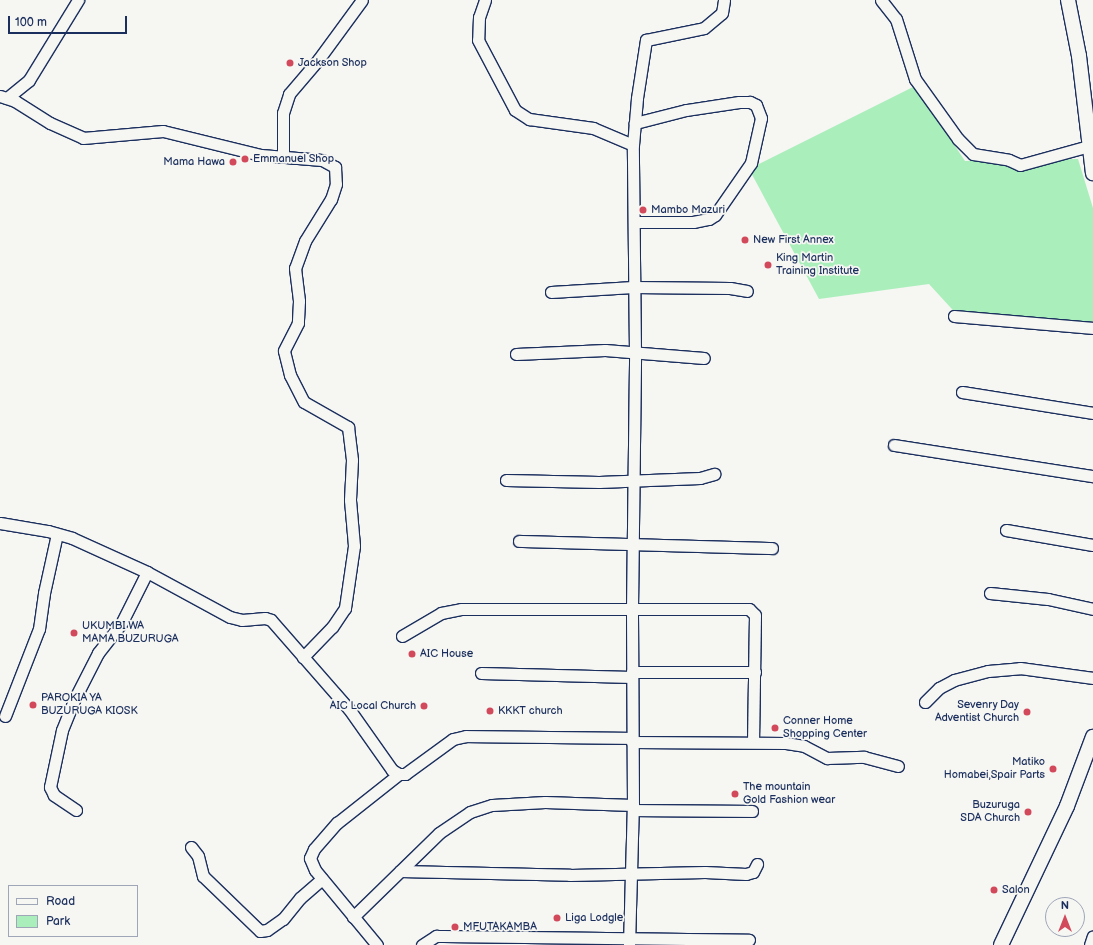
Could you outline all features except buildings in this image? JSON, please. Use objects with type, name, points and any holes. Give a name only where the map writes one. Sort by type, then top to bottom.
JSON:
[{"type":"main road","points":[[1068,0],[1079,56],[1093,173]]},
{"type":"main road","points":[[1000,945],[1067,806],[1093,737]]},
{"type":"street","points":[[4,97],[28,80],[78,0]]},
{"type":"street","points":[[283,157],[284,113],[289,94],[323,55],[362,0]]},
{"type":"street","points":[[485,0],[478,17],[478,40],[515,110],[529,119],[593,128],[633,144]]},
{"type":"street","points":[[629,941],[633,808],[632,544],[635,353],[633,288],[633,144],[635,123],[644,42],[648,38],[704,28],[722,13],[724,0]]},
{"type":"street","points":[[881,0],[896,19],[915,79],[958,139],[973,154],[1009,160],[1018,165],[1089,146]]},
{"type":"street","points":[[4,97],[25,106],[50,123],[82,138],[163,131],[227,148],[283,157],[322,160],[332,164],[337,170],[330,199],[305,241],[295,268],[299,301],[298,324],[284,351],[290,375],[304,402],[348,427],[352,466],[350,500],[354,546],[345,608],[332,627],[303,657]]},
{"type":"street","points":[[634,222],[693,222],[709,219],[715,216],[752,163],[761,118],[756,105],[750,102],[739,102],[686,110],[635,123]]},
{"type":"street","points":[[551,292],[633,288],[730,288],[747,291]]},
{"type":"street","points":[[954,316],[1093,328]]},
{"type":"street","points":[[516,354],[606,350],[704,358]]},
{"type":"street","points":[[962,392],[1093,412]]},
{"type":"street","points":[[894,444],[1093,476]]},
{"type":"street","points":[[506,480],[634,481],[700,478],[714,474]]},
{"type":"street","points":[[0,522],[57,534],[147,572],[230,617],[242,620],[265,618],[271,620],[349,708],[392,770],[399,774],[405,774],[453,739],[466,736],[797,744],[827,758],[864,757],[898,766]]},
{"type":"street","points":[[1006,530],[1093,545]]},
{"type":"street","points":[[5,716],[39,629],[44,593],[57,534]]},
{"type":"street","points":[[519,541],[772,548]]},
{"type":"street","points":[[76,810],[54,795],[50,787],[62,730],[74,700],[98,653],[122,622],[147,572]]},
{"type":"street","points":[[990,593],[1048,599],[1093,609]]},
{"type":"street","points":[[402,636],[441,613],[461,609],[750,609],[755,615],[753,742]]},
{"type":"street","points":[[925,702],[939,688],[954,680],[988,671],[1020,668],[1093,678]]},
{"type":"street","points":[[481,672],[632,675],[755,672]]},
{"type":"street","points":[[376,945],[311,865],[310,858],[314,849],[349,812],[399,774]]},
{"type":"street","points":[[354,917],[439,833],[480,808],[545,802],[633,808],[752,811]]},
{"type":"street","points":[[191,847],[198,856],[203,876],[260,931],[267,930],[282,919],[300,898],[322,879]]},
{"type":"street","points":[[400,871],[631,875],[704,872],[746,874],[752,872],[757,864]]},
{"type":"street","points":[[422,945],[436,936],[629,941],[749,940]]},
{"type":"street","points":[[1090,945],[1093,936]]},
{"type":"green space","points":[[915,86],[965,161],[1078,159],[1093,208],[1093,325],[961,319],[929,284],[819,299],[749,169]]},
{"type":"place","name":"Jackson Shop","points":[[290,63]]},
{"type":"place","name":"Emmanuel Shop","points":[[245,159]]},
{"type":"place","name":"Mama Hawa","points":[[233,162]]},
{"type":"place","name":"Mambo Mazuri","points":[[643,210]]},
{"type":"place","name":"New First Annex","points":[[745,240]]},
{"type":"place","name":"King Martin Training Institute","points":[[768,265]]},
{"type":"place","name":"UKUMBI WA MAMA BUZURUGA","points":[[74,633]]},
{"type":"place","name":"AIC House","points":[[412,654]]},
{"type":"place","name":"PAROKIA YA BUZURUGA KIOSK","points":[[33,705]]},
{"type":"place","name":"AIC Local Church","points":[[424,706]]},
{"type":"place","name":"KKKT church","points":[[490,711]]},
{"type":"place","name":"Sevenry Day Adventist Church","points":[[1027,712]]},
{"type":"place","name":"Conner Home Shopping Center","points":[[775,728]]},
{"type":"place","name":"Matiko Homabei,Spair Parts","points":[[1053,769]]},
{"type":"place","name":"The mountain Gold Fashion wear","points":[[735,794]]},
{"type":"place","name":"Buzuruga SDA Church","points":[[1028,812]]},
{"type":"place","name":"Salon","points":[[994,890]]},
{"type":"place","name":"Liga Lodgle","points":[[557,918]]},
{"type":"place","name":"MFUTAKAMBA","points":[[455,927]]}]
